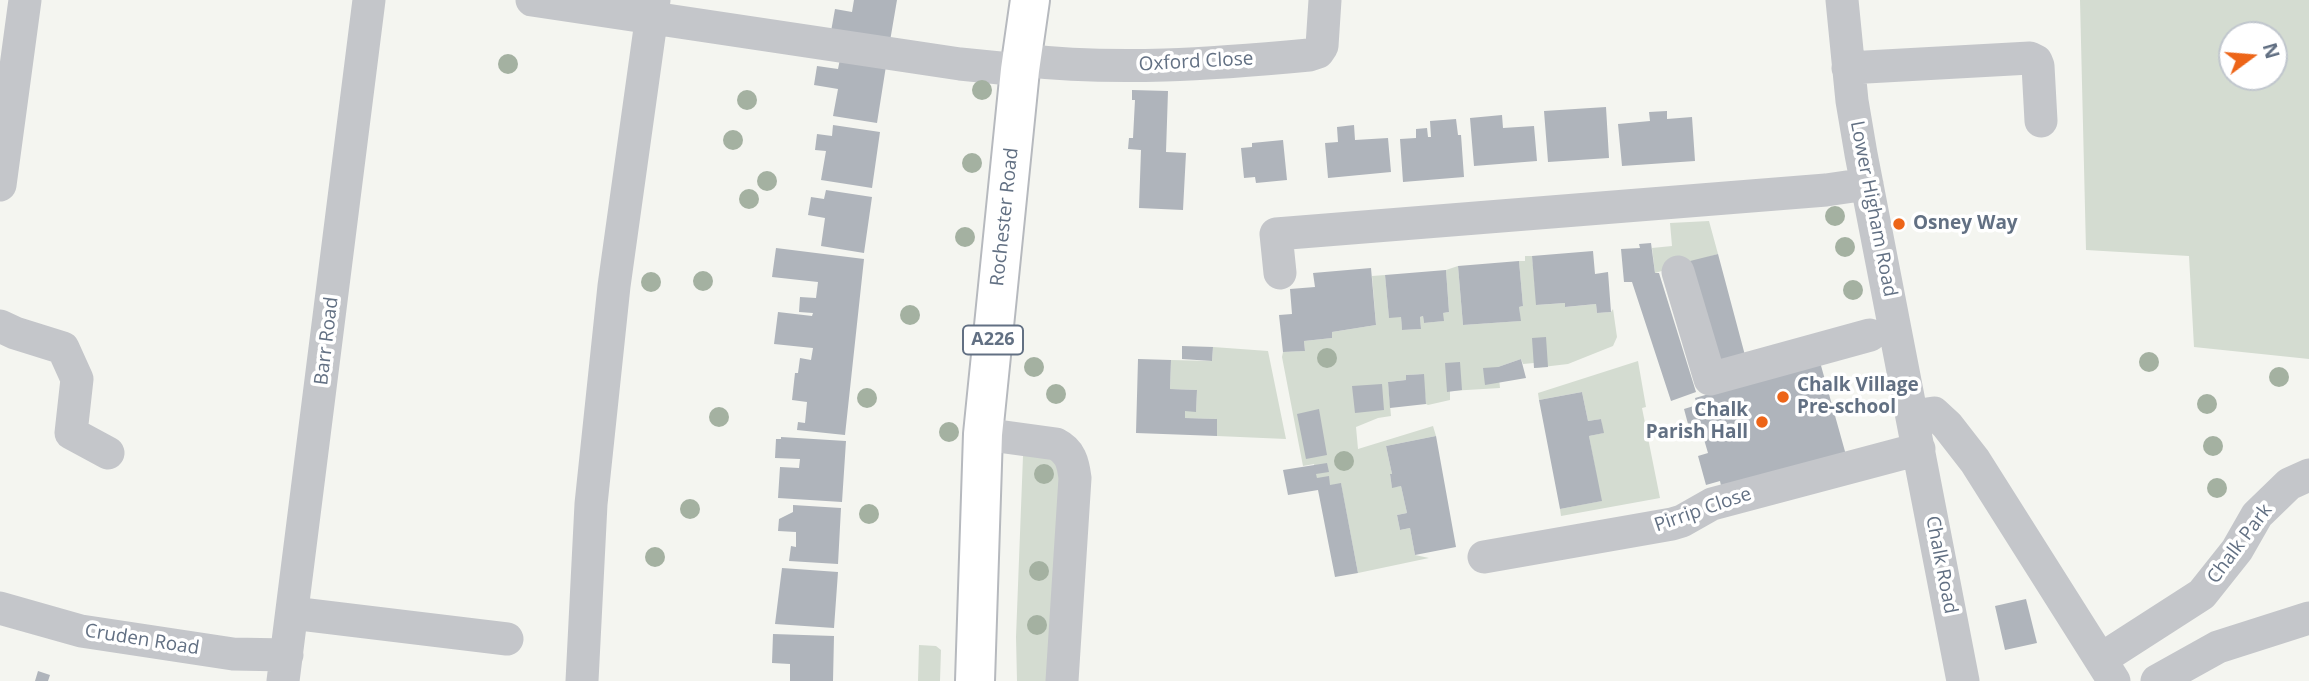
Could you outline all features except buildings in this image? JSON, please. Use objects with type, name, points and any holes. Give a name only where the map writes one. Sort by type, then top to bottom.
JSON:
[{"type":"main road","name":"Rochester Road","points":[[975,681],[983,434],[1020,65],[1030,0]]},
{"type":"street","points":[[0,185],[25,0]]},
{"type":"street","name":"Barr Road","points":[[285,668],[369,0]]},
{"type":"street","points":[[532,0],[653,8],[960,64],[1020,65]]},
{"type":"street","name":"Oxford Close","points":[[1020,65],[1174,65],[1309,55],[1318,52],[1322,46],[1325,0]]},
{"type":"street","name":"Lower Higham Road","points":[[1842,0],[1848,68],[1867,184],[1919,449]]},
{"type":"street","points":[[582,681],[596,449],[614,286],[653,8]]},
{"type":"street","points":[[1848,68],[2029,58],[2036,61],[2038,66],[2041,121]]},
{"type":"street","points":[[1279,273],[1276,234],[1826,190],[1867,184]]},
{"type":"street","points":[[1678,272],[1710,379],[1870,335]]},
{"type":"street","points":[[0,326],[64,348],[78,379],[71,433],[108,453]]},
{"type":"street","points":[[1913,416],[1934,413],[1975,461],[2107,670]]},
{"type":"street","points":[[983,434],[1049,442],[1064,449],[1072,460],[1075,478],[1062,681]]},
{"type":"street","name":"Pirrip Close","points":[[1484,557],[1672,524],[1712,504],[1919,449]]},
{"type":"street","name":"Chalk Road","points":[[1919,449],[1963,681]]},
{"type":"street","name":"Chalk Park","points":[[2107,670],[2202,594],[2237,550],[2257,516],[2290,484],[2309,475]]},
{"type":"street","name":"Cruden Road","points":[[0,608],[81,631],[233,654],[285,668]]},
{"type":"street","points":[[292,612],[507,639]]},
{"type":"street","points":[[2157,681],[2224,644],[2309,618]]},
{"type":"shaded area","points":[[2080,0],[2309,0],[2309,359],[2194,347],[2189,256],[2086,250]]},
{"type":"shaded area","points":[[1709,221],[1718,254],[1655,273],[1652,248],[1672,246],[1670,223]]},
{"type":"shaded area","points":[[1525,256],[1532,256],[1537,305],[1565,303],[1566,307],[1596,304],[1597,313],[1611,312],[1613,309],[1617,337],[1613,346],[1568,364],[1534,368],[1534,363],[1523,364],[1521,359],[1498,367],[1500,388],[1450,391],[1450,400],[1428,405],[1423,374],[1406,375],[1406,380],[1388,382],[1391,416],[1356,427],[1358,449],[1433,426],[1436,436],[1386,446],[1392,487],[1401,486],[1407,513],[1397,515],[1400,530],[1410,528],[1415,555],[1429,558],[1358,573],[1341,484],[1318,487],[1314,464],[1303,466],[1283,352],[1305,351],[1304,341],[1332,338],[1332,332],[1376,325],[1372,276],[1385,275],[1389,317],[1401,317],[1402,330],[1421,329],[1420,317],[1423,316],[1424,323],[1443,321],[1443,313],[1449,312],[1446,270],[1458,266],[1463,325],[1520,321],[1519,307],[1523,306],[1519,261],[1525,261]]},
{"type":"shaded area","points":[[1213,347],[1268,351],[1286,439],[1217,436],[1217,419],[1185,418],[1185,411],[1196,411],[1197,390],[1170,389],[1171,360],[1212,361]]},
{"type":"shaded area","points":[[1638,361],[1646,407],[1642,408],[1660,498],[1561,516],[1560,509],[1601,501],[1589,436],[1603,433],[1601,419],[1588,421],[1582,392],[1539,400],[1538,393]]},
{"type":"shaded area","points":[[1023,456],[1050,456],[1061,469],[1051,681],[1017,681],[1016,637]]},
{"type":"shaded area","points":[[919,645],[936,646],[941,650],[940,681],[918,681]]},
{"type":"place","name":"Osney Way","points":[[1899,224]]},
{"type":"place","name":"Chalk Village Pre-school","points":[[1783,397]]},
{"type":"place","name":"Chalk Parish Hall","points":[[1762,422]]}]
